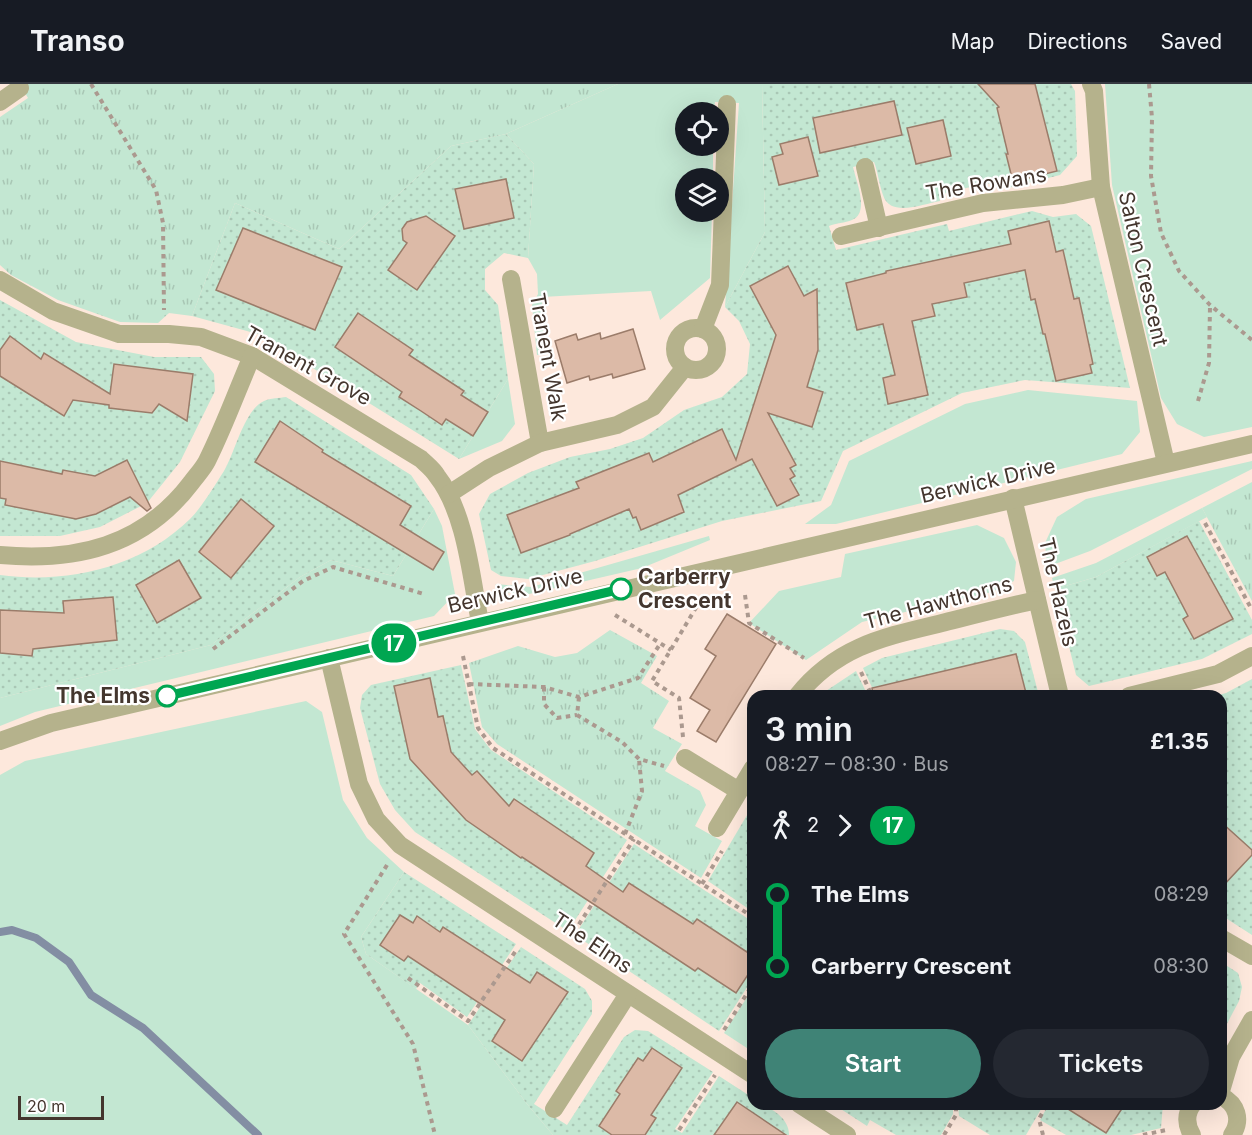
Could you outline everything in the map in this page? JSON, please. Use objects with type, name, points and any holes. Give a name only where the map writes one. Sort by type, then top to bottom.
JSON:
[{"type":"street","name":"Salton Crescent","points":[[1091,84],[1094,90],[1101,187],[1166,463]]},
{"type":"street","points":[[0,102],[20,88]]},
{"type":"street","points":[[703,329],[720,285],[725,156]]},
{"type":"street","points":[[865,167],[879,228]]},
{"type":"street","name":"The Rowans","points":[[841,236],[983,203],[1064,195],[1101,187]]},
{"type":"street","name":"Tranent Walk","points":[[511,279],[540,443]]},
{"type":"street","name":"Tranent Grove","points":[[0,280],[53,311],[119,334],[169,334],[201,337],[252,356],[421,459],[437,475],[449,494],[461,530],[480,622]]},
{"type":"street","points":[[688,329],[703,329],[710,333],[717,347],[713,361],[700,370],[685,367],[675,355],[677,340],[688,329]]},
{"type":"street","points":[[0,555],[56,557],[102,548],[143,530],[178,500],[206,463],[252,356]]},
{"type":"street","name":"Tranent Walk","points":[[449,494],[489,468],[540,443],[617,425],[653,407],[685,367]]},
{"type":"street","name":"Berwick Drive","points":[[0,741],[51,723],[1252,444]]},
{"type":"street","name":"The Hazels","points":[[1013,498],[1059,690]]},
{"type":"street","name":"The Hawthorns","points":[[803,690],[822,670],[850,651],[881,637],[1037,600]]},
{"type":"street","points":[[1153,690],[1218,674],[1252,656]]},
{"type":"street","name":"The Elms","points":[[329,658],[359,784],[376,819],[400,845],[747,1071]]},
{"type":"street","points":[[685,758],[739,791]]},
{"type":"street","points":[[717,828],[747,778]]},
{"type":"street","points":[[1227,942],[1252,957]]},
{"type":"street","name":"The Elms","points":[[554,1108],[628,994]]},
{"type":"street","points":[[1227,1071],[1231,1057],[1252,1020]]},
{"type":"street","points":[[1227,1101],[1234,1106],[1237,1114],[1237,1123],[1232,1135]]},
{"type":"street","points":[[805,1110],[822,1128],[847,1135]]},
{"type":"street","points":[[1190,1110],[1187,1125],[1192,1135]]},
{"type":"path","points":[[91,84],[156,190],[163,223],[164,316],[169,334]]},
{"type":"path","points":[[1149,84],[1152,118],[1151,176],[1161,233],[1179,271],[1210,305],[1252,340]]},
{"type":"path","points":[[1198,401],[1209,363],[1210,305]]},
{"type":"path","points":[[1205,523],[1252,610]]},
{"type":"path","points":[[213,649],[303,581],[333,567],[424,594]]},
{"type":"path","points":[[746,595],[749,623],[822,670]]},
{"type":"path","points":[[544,687],[544,704],[557,718],[577,715],[622,742],[639,759],[668,767],[685,758],[680,698],[652,681],[700,601]]},
{"type":"path","points":[[614,615],[671,650]]},
{"type":"path","points":[[469,684],[544,687],[579,697],[638,678],[660,644]]},
{"type":"path","points":[[463,656],[478,728],[493,748],[747,913]]},
{"type":"path","points":[[577,715],[579,697]]},
{"type":"path","points":[[625,834],[642,791],[639,759]]},
{"type":"path","points":[[702,884],[726,843],[717,828]]},
{"type":"path","points":[[562,951],[634,839]]},
{"type":"path","points":[[400,845],[344,934],[413,1044],[435,1135]]},
{"type":"path","points":[[408,978],[468,1022],[530,929]]},
{"type":"path","points":[[679,1130],[747,996]]},
{"type":"path","points":[[944,1135],[956,1115],[956,1110]]},
{"type":"path","points":[[1043,1135],[1039,1119],[1044,1110]]},
{"type":"green space","points":[[20,84],[618,84],[506,134],[451,146],[339,249],[235,203],[192,316],[169,313],[158,323],[120,322],[58,300],[11,275],[0,265],[0,117],[28,98]]},
{"type":"green space","points":[[618,84],[762,84],[765,232],[725,307],[739,103],[675,102],[675,156],[713,156],[713,168],[675,168],[675,222],[712,222],[710,278],[660,320],[651,291],[542,297],[544,354],[537,355],[532,305],[538,294],[537,274],[528,258],[534,164],[506,134]]},
{"type":"green space","points":[[762,84],[1071,84],[1075,91],[1077,156],[1060,175],[1008,188],[986,183],[939,195],[940,201],[900,208],[892,206],[883,195],[874,162],[853,167],[861,204],[857,216],[852,220],[829,226],[836,250],[947,224],[949,231],[1032,211],[1053,217],[1076,214],[1091,226],[1130,388],[1025,380],[962,393],[843,451],[821,501],[722,521],[595,561],[528,579],[501,576],[491,570],[479,514],[490,494],[528,473],[570,457],[610,449],[643,438],[684,410],[722,397],[747,374],[750,344],[739,321],[725,307],[765,232]]},
{"type":"green space","points":[[1105,84],[1252,84],[1252,427],[1204,437],[1177,424],[1161,398],[1112,185]]},
{"type":"green space","points":[[506,134],[534,164],[528,258],[504,253],[485,269],[485,290],[498,305],[508,379],[459,459],[258,334],[192,316],[235,203],[339,249],[451,146]]},
{"type":"green space","points":[[0,300],[76,342],[154,357],[201,357],[214,374],[215,391],[180,462],[147,503],[100,527],[60,536],[0,536]]},
{"type":"green space","points":[[508,379],[515,424],[502,441],[459,459]]},
{"type":"green space","points":[[1028,390],[1137,401],[1140,432],[1122,454],[836,524],[805,524],[831,505],[849,461],[965,404]]},
{"type":"green space","points":[[286,397],[411,475],[434,509],[393,576],[331,560],[300,577],[211,645],[0,698],[0,575],[51,577],[76,574],[126,561],[149,550],[190,519],[208,496],[228,463],[245,422],[257,406],[266,400]]},
{"type":"green space","points":[[1252,461],[1252,469],[1090,551],[1047,567],[1045,543],[1057,517],[1086,499]]},
{"type":"green space","points":[[1252,482],[1252,601],[1202,508]]},
{"type":"green space","points":[[1202,508],[1207,517],[1096,577],[1055,589],[1052,578],[1096,563]]},
{"type":"green space","points":[[434,509],[442,526],[455,594],[434,616],[35,712],[0,726],[0,698],[211,645],[300,577],[331,560],[393,576]]},
{"type":"green space","points":[[1199,521],[1252,620],[1252,634],[1202,659],[1089,686],[1076,675],[1055,589],[1096,577]]},
{"type":"green space","points":[[977,525],[1004,538],[1016,562],[1014,581],[992,592],[862,622],[806,660],[749,623],[779,591],[841,577],[845,554]]},
{"type":"green space","points":[[709,536],[710,540],[642,568],[525,595],[506,592],[495,584],[531,587]]},
{"type":"green space","points":[[1000,629],[1014,631],[1025,642],[1037,690],[873,690],[863,668],[882,658]]},
{"type":"green space","points":[[610,630],[657,656],[641,683],[669,701],[653,728],[682,744],[665,771],[700,791],[706,805],[695,826],[722,841],[701,878],[497,744],[482,727],[469,663],[518,646],[555,657],[577,653]]},
{"type":"green space","points":[[461,665],[475,729],[491,750],[627,840],[568,931],[415,832],[395,810],[380,784],[360,708],[362,695],[371,685]]},
{"type":"green space","points":[[856,671],[865,690],[828,690]]},
{"type":"green space","points":[[1252,679],[1252,935],[1227,919],[1227,692]]},
{"type":"green space","points":[[306,701],[322,712],[343,800],[367,838],[404,872],[361,937],[366,954],[468,1025],[553,1135],[0,1135],[0,775],[25,761]]},
{"type":"green space","points":[[747,815],[747,908],[708,881]]},
{"type":"green space","points":[[634,844],[747,918],[747,987],[719,1031],[575,935]]},
{"type":"green space","points":[[404,872],[516,944],[467,1017],[420,983],[416,989],[366,954],[361,937]]},
{"type":"green space","points":[[521,947],[585,989],[592,1001],[592,1014],[534,1104],[567,1125],[624,1037],[635,1030],[648,1031],[713,1072],[675,1129],[682,1133],[719,1076],[747,1094],[747,1110],[772,1110],[777,1113],[786,1123],[789,1135],[553,1135],[468,1025]]},
{"type":"green space","points":[[1227,966],[1238,973],[1242,987],[1239,1001],[1227,1024]]},
{"type":"green space","points":[[747,997],[747,1048],[724,1033]]},
{"type":"green space","points":[[842,1110],[953,1110],[941,1135],[896,1135],[870,1120],[867,1126]]},
{"type":"green space","points":[[958,1110],[1041,1110],[1026,1135],[990,1135],[959,1116]]},
{"type":"green space","points":[[1046,1110],[1162,1110],[1161,1128],[1131,1135],[1066,1135],[1040,1120]]},
{"type":"building","points":[[978,84],[1035,84],[1057,171],[1013,182],[997,108],[999,107]]},
{"type":"building","points":[[894,101],[902,135],[820,153],[813,118]]},
{"type":"building","points":[[943,120],[951,156],[916,164],[907,128]]},
{"type":"building","points":[[808,137],[818,176],[779,185],[772,157],[783,154],[780,144]]},
{"type":"building","points":[[506,179],[514,218],[464,229],[455,189]]},
{"type":"building","points":[[426,216],[455,236],[417,290],[388,270],[407,243],[403,240],[402,229],[407,222]]},
{"type":"building","points":[[1049,221],[1056,252],[1063,250],[1074,299],[1079,298],[1093,364],[1090,365],[1092,373],[1056,381],[1035,299],[1031,300],[1025,270],[964,283],[967,297],[932,304],[935,316],[912,321],[928,395],[888,404],[883,378],[895,375],[883,324],[857,330],[846,283],[886,273],[886,271],[1011,244],[1008,231]]},
{"type":"building","points":[[243,228],[342,267],[315,330],[216,290]]},
{"type":"building","points":[[788,266],[804,296],[817,289],[818,350],[807,387],[823,392],[812,427],[768,413],[796,465],[790,468],[795,476],[790,479],[799,495],[777,506],[752,459],[678,495],[684,512],[641,530],[636,517],[633,518],[629,509],[570,535],[521,553],[507,515],[579,488],[576,482],[649,453],[653,462],[722,429],[736,460],[776,335],[750,286]]},
{"type":"building","points":[[358,313],[413,350],[409,355],[464,391],[461,395],[488,412],[473,436],[446,419],[442,425],[399,397],[402,392],[335,347]]},
{"type":"building","points":[[633,329],[645,369],[613,378],[612,374],[590,380],[589,376],[567,383],[555,341],[576,334],[578,340],[600,333],[601,339]]},
{"type":"building","points":[[10,336],[41,359],[44,353],[110,394],[114,364],[193,374],[187,421],[159,404],[152,413],[109,408],[109,405],[73,400],[64,416],[0,376],[0,350]]},
{"type":"building","points":[[280,421],[323,450],[322,452],[411,506],[400,525],[444,552],[433,570],[255,462]]},
{"type":"building","points":[[127,460],[151,508],[147,511],[130,497],[96,514],[76,519],[5,505],[6,499],[0,498],[0,461],[62,474],[63,470],[95,476]]},
{"type":"building","points":[[241,499],[274,526],[231,578],[199,552]]},
{"type":"building","points":[[1187,536],[1233,619],[1194,639],[1183,619],[1188,616],[1165,572],[1157,576],[1147,557]]},
{"type":"building","points":[[179,560],[201,598],[157,623],[136,585]]},
{"type":"building","points":[[113,597],[117,640],[33,649],[32,656],[0,653],[0,610],[64,613],[63,601]]},
{"type":"building","points":[[727,614],[776,644],[716,742],[697,731],[710,710],[690,698],[716,656],[705,649]]},
{"type":"building","points":[[1016,654],[1025,690],[872,690],[872,688]]},
{"type":"building","points":[[430,678],[438,717],[443,716],[451,752],[472,775],[477,771],[509,806],[514,799],[594,853],[586,866],[623,892],[629,883],[693,924],[697,919],[747,952],[747,976],[736,993],[698,968],[695,971],[466,820],[410,759],[394,686]]},
{"type":"building","points":[[1227,827],[1252,850],[1252,855],[1227,882]]},
{"type":"building","points":[[400,915],[413,923],[417,916],[440,932],[443,927],[530,983],[537,972],[568,992],[522,1061],[492,1041],[505,1020],[408,956],[404,961],[380,945]]},
{"type":"building","points":[[652,1048],[682,1068],[651,1115],[656,1118],[645,1135],[612,1135],[599,1126],[620,1094],[616,1091],[638,1058],[643,1061]]},
{"type":"building","points":[[737,1102],[786,1135],[714,1135]]},
{"type":"building","points":[[1070,1110],[1121,1110],[1106,1133]]},
{"type":"waterway","points":[[0,932],[12,930],[36,938],[69,962],[91,995],[143,1028],[258,1135]]},
{"type":"bus line","name":"17","points":[[167,696],[621,589]]},
{"type":"place","name":"Carberry Crescent","points":[[621,589]]},
{"type":"place","name":"The Elms","points":[[167,696]]}]
